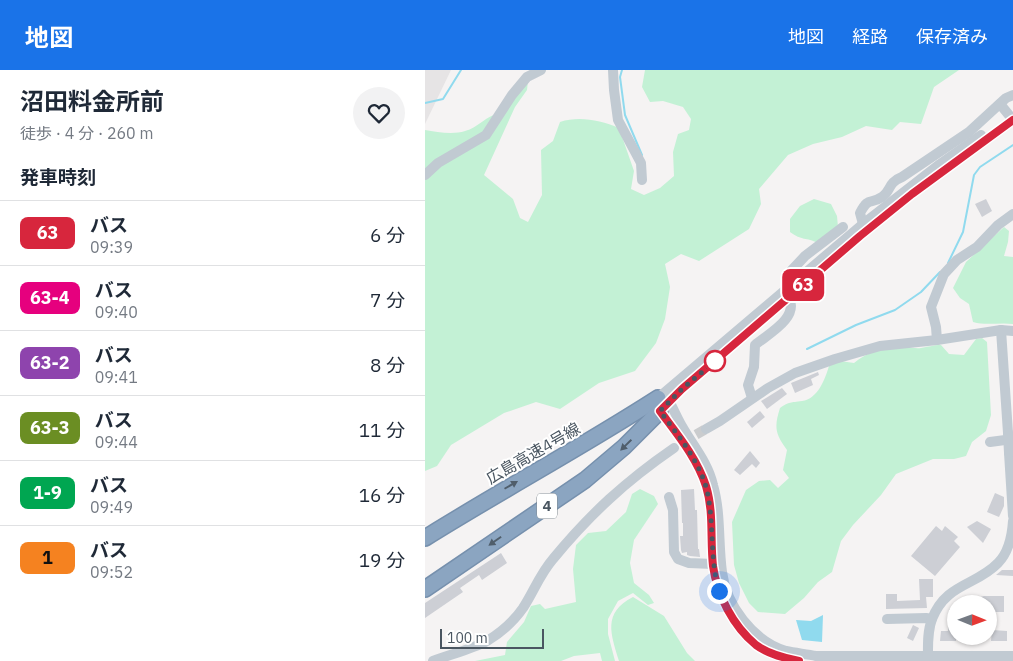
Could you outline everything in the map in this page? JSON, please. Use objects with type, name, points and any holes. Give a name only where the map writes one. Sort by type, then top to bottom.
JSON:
[{"type":"highway","name":"広島高速4号線","points":[[425,538],[494,495],[614,426],[662,403]]},
{"type":"highway","name":"4","points":[[425,589],[585,480],[617,453],[662,403]]},
{"type":"street","points":[[425,174],[438,163],[486,135],[512,95],[527,77],[541,70]]},
{"type":"street","points":[[613,70],[613,90],[619,120],[641,163],[642,180]]},
{"type":"street","points":[[863,224],[860,213],[864,205],[869,201],[882,197],[890,184],[969,132],[1013,95]]},
{"type":"street","points":[[1001,104],[1012,118]]},
{"type":"street","points":[[662,403],[793,283],[863,224],[940,164],[1012,118]]},
{"type":"street","points":[[662,403],[789,298],[860,236],[1012,118]]},
{"type":"street","points":[[937,340],[931,307],[944,274],[957,260],[977,247],[1013,214]]},
{"type":"street","points":[[793,283],[791,272],[805,256],[843,226]]},
{"type":"street","points":[[752,398],[748,385],[754,367],[755,345],[785,321],[791,312],[789,298]]},
{"type":"street","points":[[1001,330],[1010,436],[1009,453],[1013,516]]},
{"type":"street","points":[[706,429],[752,398],[795,373],[835,359],[880,346],[937,340],[1001,330],[1013,331]]},
{"type":"street","points":[[662,403],[699,469],[706,487],[711,512],[713,564],[719,591],[727,609],[738,625],[757,645],[781,658],[798,661]]},
{"type":"street","points":[[662,403],[683,428],[707,465],[718,511],[722,573],[733,606],[743,620],[762,638],[785,650],[816,656],[928,659],[1013,656]]},
{"type":"street","points":[[990,442],[1010,436]]},
{"type":"street","points":[[433,661],[486,642],[501,631],[524,607],[541,575],[592,514],[622,486],[674,448]]},
{"type":"street","points":[[669,497],[673,510],[674,552],[679,559],[689,563],[713,564]]},
{"type":"street","points":[[928,659],[932,619],[940,604],[951,592],[990,571],[1000,562],[1011,537],[1013,521]]},
{"type":"street","points":[[887,619],[932,619]]},
{"type":"shaded area","points":[[425,70],[451,70],[425,124]]},
{"type":"green space","points":[[645,70],[959,70],[934,87],[921,124],[900,122],[892,130],[866,126],[842,137],[813,144],[788,155],[759,189],[761,204],[749,229],[699,261],[681,254],[665,264],[670,287],[665,319],[656,343],[635,371],[599,383],[560,409],[536,402],[504,413],[451,445],[437,466],[425,471],[425,130],[450,133],[470,129],[491,116],[501,113],[528,81],[527,90],[515,107],[484,175],[513,199],[520,218],[528,222],[542,195],[541,150],[553,141],[560,122],[567,120],[589,120],[619,128],[634,171],[631,189],[644,195],[660,188],[674,176],[673,152],[678,134],[689,130],[691,119],[683,107],[663,101],[650,102],[642,87]]},
{"type":"green space","points":[[814,199],[831,204],[837,216],[838,227],[818,243],[798,237],[790,232],[790,219],[800,206]]},
{"type":"green space","points":[[1004,227],[1009,231],[1004,256],[1013,257],[1013,324],[973,322],[969,304],[960,298],[953,288],[966,262]]},
{"type":"green space","points":[[982,338],[987,342],[991,415],[986,431],[972,442],[966,456],[954,459],[933,459],[896,474],[881,495],[841,541],[832,572],[818,582],[804,598],[785,614],[758,612],[749,603],[739,583],[734,565],[732,522],[746,490],[759,481],[770,480],[778,488],[789,478],[783,470],[787,450],[778,435],[776,425],[780,408],[788,403],[812,397],[820,388],[829,366],[840,361],[854,363],[871,352],[884,348],[898,347],[919,348],[941,345],[949,354],[964,355],[976,339]]},
{"type":"green space","points":[[640,489],[654,496],[658,504],[634,540],[630,563],[634,583],[649,595],[654,603],[648,605],[633,593],[618,601],[608,619],[608,634],[615,661],[602,661],[600,653],[574,656],[561,661],[475,661],[505,655],[507,642],[524,622],[531,606],[540,604],[545,609],[576,602],[573,569],[576,545],[588,533],[606,531],[626,512],[632,494]]},
{"type":"green space","points":[[633,597],[664,616],[687,653],[695,661],[619,661],[613,642],[611,625],[617,610],[623,603]]},
{"type":"water","points":[[823,615],[822,642],[802,640],[796,620],[811,621]]},
{"type":"building","points":[[986,199],[992,211],[982,217],[975,204]]},
{"type":"building","points":[[818,372],[819,375],[811,379],[813,385],[795,393],[791,383]]},
{"type":"building","points":[[782,388],[787,394],[767,409],[761,401]]},
{"type":"building","points":[[760,411],[765,417],[752,428],[747,422]]},
{"type":"building","points":[[750,451],[760,463],[756,468],[752,464],[740,475],[734,470]]},
{"type":"building","points":[[694,489],[700,557],[687,555],[687,552],[682,553],[681,550],[680,536],[683,536],[683,523],[681,490]]},
{"type":"building","points":[[995,493],[1004,497],[1004,506],[999,517],[987,512]]},
{"type":"building","points":[[977,521],[991,529],[983,543],[967,527]]},
{"type":"building","points":[[936,526],[942,531],[945,526],[958,537],[954,541],[960,547],[935,576],[911,556]]},
{"type":"building","points":[[501,553],[507,563],[482,580],[479,575],[460,588],[463,592],[425,618],[425,603]]},
{"type":"building","points":[[1002,570],[1013,570],[1013,576],[996,575]]},
{"type":"building","points":[[919,579],[933,579],[933,597],[926,597],[927,608],[886,609],[886,594],[897,594],[897,601],[920,600]]},
{"type":"building","points":[[997,596],[1004,596],[1004,612],[997,612]]},
{"type":"building","points":[[913,625],[919,628],[913,641],[907,638]]},
{"type":"building","points":[[997,630],[1007,631],[1007,641],[997,641]]},
{"type":"building","points":[[941,631],[947,631],[947,641],[940,641]]},
{"type":"waterway","points":[[425,103],[443,99],[461,70]]},
{"type":"waterway","points":[[622,70],[620,77],[625,115],[642,155]]},
{"type":"waterway","points":[[948,263],[963,232],[974,175],[980,167],[1013,145]]},
{"type":"waterway","points":[[807,349],[856,325],[895,310],[921,292],[940,272]]},
{"type":"tunnel","points":[[683,442],[706,429]]},
{"type":"bus line","name":"63","points":[[799,661],[781,658],[757,645],[738,625],[727,609],[719,591],[713,564],[711,512],[706,487],[699,469],[688,450],[660,411],[682,389],[860,236],[912,194],[1013,120]]},
{"type":"route","points":[[715,361],[660,411],[688,450],[699,469],[706,487],[711,512],[713,564],[719,591]]}]
